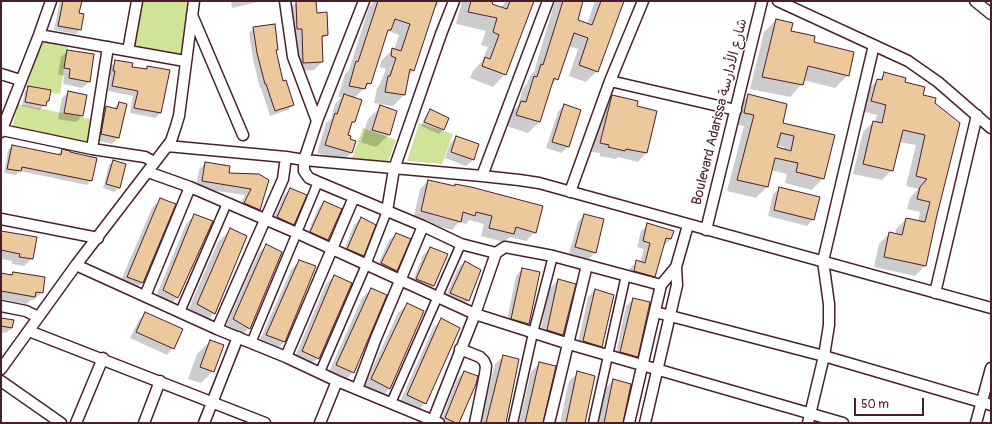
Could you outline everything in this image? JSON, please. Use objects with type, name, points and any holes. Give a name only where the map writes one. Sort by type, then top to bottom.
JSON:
[{"type":"street","points":[[51,1],[1,131],[92,149],[145,157],[154,162]]},
{"type":"street","points":[[128,51],[137,1]]},
{"type":"street","points":[[1,369],[76,265],[98,238],[170,141],[176,126],[194,1]]},
{"type":"street","points":[[285,1],[294,57],[317,121]]},
{"type":"street","points":[[364,1],[317,121],[304,160],[304,171],[318,182],[423,226],[461,244],[496,253]]},
{"type":"street","points":[[320,372],[366,265],[387,211],[394,169],[454,1]]},
{"type":"street","points":[[482,176],[548,1]]},
{"type":"street","points":[[570,192],[610,81],[643,1]]},
{"type":"street","name":"Boulevard Adarissa شارع الأدارسة","points":[[706,230],[762,1]]},
{"type":"street","points":[[778,1],[908,61],[925,72],[958,98],[991,128]]},
{"type":"street","points":[[975,1],[991,14]]},
{"type":"street","points":[[192,14],[243,135]]},
{"type":"street","points":[[39,35],[185,61]]},
{"type":"street","points":[[809,418],[824,356],[829,325],[829,311],[823,261],[874,46]]},
{"type":"street","points":[[92,149],[108,47]]},
{"type":"street","points":[[1,74],[20,80]]},
{"type":"street","points":[[610,81],[736,110]]},
{"type":"street","points":[[935,293],[977,115]]},
{"type":"street","points":[[167,146],[518,180],[570,192],[688,226],[823,261],[991,308]]},
{"type":"street","points":[[217,329],[283,179],[286,157]]},
{"type":"street","points":[[148,172],[297,233],[475,314],[569,344],[657,368],[809,418],[843,423]]},
{"type":"street","points":[[251,343],[318,182]]},
{"type":"street","points":[[145,296],[190,188]]},
{"type":"street","points":[[286,357],[354,197]]},
{"type":"street","points":[[180,312],[226,203]]},
{"type":"street","points":[[1,219],[98,238]]},
{"type":"street","points":[[358,388],[376,338],[402,280],[423,226]]},
{"type":"street","points":[[645,423],[657,368],[671,316],[677,285],[676,266],[688,226]]},
{"type":"street","points":[[391,403],[461,244]]},
{"type":"street","points":[[76,265],[217,329],[286,357],[337,381],[358,388],[434,422],[460,349],[475,314],[496,253],[505,247],[553,256],[661,284]]},
{"type":"street","points":[[513,423],[533,333],[553,256]]},
{"type":"street","points":[[549,423],[587,265]]},
{"type":"street","points":[[629,423],[661,284],[676,266]]},
{"type":"street","points":[[593,423],[626,275]]},
{"type":"street","points":[[1,306],[26,311],[38,317]]},
{"type":"street","points":[[655,312],[824,356],[986,403]]},
{"type":"street","points":[[29,330],[265,423]]},
{"type":"street","points":[[204,423],[238,337]]},
{"type":"street","points":[[460,349],[480,357],[486,366],[474,423]]},
{"type":"street","points":[[76,423],[103,358]]},
{"type":"street","points":[[976,423],[986,403],[991,368]]},
{"type":"street","points":[[1,381],[61,423]]},
{"type":"street","points":[[144,423],[160,381]]},
{"type":"street","points":[[320,423],[337,381]]},
{"type":"green space","points":[[141,1],[190,1],[182,54],[176,55],[133,48]]},
{"type":"green space","points":[[46,41],[68,44],[60,94],[26,88],[41,44],[42,42]]},
{"type":"green space","points":[[18,104],[91,119],[87,143],[13,128]]},
{"type":"green space","points":[[419,123],[453,134],[442,164],[407,161]]},
{"type":"green space","points":[[363,128],[396,140],[388,162],[352,158]]},
{"type":"building","points":[[63,1],[82,1],[79,13],[84,14],[81,30],[58,26]]},
{"type":"building","points":[[296,1],[316,1],[317,13],[327,12],[328,35],[322,36],[323,62],[303,63],[302,29],[297,29]]},
{"type":"building","points":[[378,1],[437,1],[414,71],[410,69],[405,95],[385,92],[388,76],[390,76],[396,58],[391,56],[392,48],[401,51],[410,24],[395,19],[391,30],[388,30],[371,84],[367,83],[365,89],[349,86],[356,61],[358,62]]},
{"type":"building","points":[[471,1],[493,1],[492,4],[507,9],[510,1],[534,1],[506,75],[482,66],[485,57],[490,59],[499,35],[493,32],[497,18],[468,12]]},
{"type":"building","points":[[563,1],[583,1],[578,20],[592,25],[601,1],[624,1],[598,72],[579,65],[588,38],[574,33],[558,80],[554,78],[540,122],[516,115],[521,101],[526,102],[534,76],[537,77],[541,64],[543,65]]},
{"type":"building","points":[[776,19],[793,23],[791,31],[815,36],[814,42],[854,52],[849,76],[808,66],[803,85],[762,77]]},
{"type":"building","points":[[275,24],[278,50],[276,50],[283,81],[286,80],[294,105],[275,111],[265,84],[257,53],[253,27]]},
{"type":"building","points":[[67,50],[94,54],[90,82],[69,78],[70,69],[64,68]]},
{"type":"building","points":[[115,60],[133,63],[132,67],[147,69],[147,66],[170,70],[161,113],[134,108],[138,91],[112,86],[115,71],[113,71]]},
{"type":"building","points":[[884,72],[906,78],[905,82],[925,87],[923,95],[936,98],[935,103],[960,123],[926,266],[884,257],[889,232],[902,235],[906,218],[925,222],[930,202],[917,199],[920,187],[927,179],[916,176],[925,135],[903,130],[893,171],[863,164],[873,121],[882,123],[886,105],[871,101],[877,79],[882,80]]},
{"type":"building","points":[[28,86],[51,90],[49,101],[47,101],[46,106],[25,102]]},
{"type":"building","points":[[68,91],[87,95],[83,116],[64,113]]},
{"type":"building","points":[[344,94],[362,100],[355,122],[352,122],[348,135],[351,136],[350,139],[356,141],[352,153],[325,145],[335,113],[337,114]]},
{"type":"building","points":[[748,94],[787,104],[783,123],[835,135],[824,179],[796,172],[798,163],[775,158],[768,187],[737,180],[754,115],[744,113]],"holes":[[[781,133],[794,136],[791,151],[777,147]]]},
{"type":"building","points":[[612,95],[638,101],[637,106],[657,111],[647,153],[626,149],[625,151],[608,147],[609,145],[600,143]]},
{"type":"building","points":[[119,102],[127,104],[119,138],[101,134],[106,106],[117,109]]},
{"type":"building","points":[[564,104],[581,110],[569,147],[552,142]]},
{"type":"building","points":[[380,105],[397,111],[390,135],[372,130]]},
{"type":"building","points":[[430,109],[449,118],[444,130],[424,122]]},
{"type":"building","points":[[456,136],[479,144],[474,160],[451,152]]},
{"type":"building","points":[[12,145],[61,155],[62,149],[97,158],[92,181],[22,167],[21,171],[7,169]]},
{"type":"building","points":[[113,160],[126,164],[120,188],[106,184]]},
{"type":"building","points":[[205,162],[230,166],[229,173],[259,174],[269,180],[260,210],[244,203],[251,189],[202,181]]},
{"type":"building","points":[[428,180],[455,186],[455,184],[471,187],[543,206],[536,233],[516,227],[514,234],[489,228],[492,216],[476,212],[475,216],[463,212],[461,222],[421,211]]},
{"type":"building","points":[[779,187],[820,197],[814,220],[774,210]]},
{"type":"building","points":[[290,188],[307,195],[294,225],[277,217]]},
{"type":"building","points":[[160,198],[176,204],[143,283],[127,277]]},
{"type":"building","points":[[324,201],[342,209],[328,240],[310,232]]},
{"type":"building","points":[[194,214],[213,221],[178,298],[163,290]]},
{"type":"building","points":[[584,214],[604,219],[596,253],[575,247]]},
{"type":"building","points":[[361,217],[376,225],[364,256],[347,249]]},
{"type":"building","points":[[647,223],[674,231],[671,239],[666,238],[655,277],[634,271],[636,260],[645,263],[650,243],[643,241]]},
{"type":"building","points":[[230,228],[247,236],[215,314],[197,304]]},
{"type":"building","points":[[1,231],[37,237],[33,259],[19,257],[20,254],[1,250]]},
{"type":"building","points":[[396,233],[411,239],[397,271],[381,263]]},
{"type":"building","points":[[266,244],[282,252],[250,329],[233,319]]},
{"type":"building","points":[[430,247],[448,254],[434,286],[416,279]]},
{"type":"building","points":[[299,260],[316,266],[285,342],[266,335]]},
{"type":"building","points":[[465,261],[481,270],[469,301],[450,293]]},
{"type":"building","points":[[522,268],[540,272],[529,324],[511,319]]},
{"type":"building","points":[[13,272],[45,277],[43,293],[36,292],[35,297],[1,291],[1,273],[12,275]]},
{"type":"building","points":[[334,275],[352,283],[319,359],[302,351]]},
{"type":"building","points":[[558,279],[576,284],[563,335],[547,330]]},
{"type":"building","points":[[371,288],[387,295],[354,373],[336,365]]},
{"type":"building","points":[[595,289],[614,295],[602,347],[583,341]]},
{"type":"building","points":[[633,298],[650,302],[638,357],[620,352]]},
{"type":"building","points":[[407,303],[424,311],[390,389],[371,379]]},
{"type":"building","points":[[145,312],[183,329],[174,349],[136,332]]},
{"type":"building","points":[[1,318],[14,320],[12,328],[1,326]]},
{"type":"building","points":[[441,318],[460,328],[426,404],[407,395]]},
{"type":"building","points":[[210,340],[224,345],[214,372],[200,367]]},
{"type":"building","points":[[503,355],[519,359],[506,423],[486,423]]},
{"type":"building","points":[[539,362],[556,366],[543,423],[525,423]]},
{"type":"building","points":[[464,371],[478,376],[459,423],[456,423],[445,418]]},
{"type":"building","points":[[577,371],[595,376],[585,423],[566,423]]},
{"type":"building","points":[[613,379],[631,384],[623,423],[604,423]]}]
